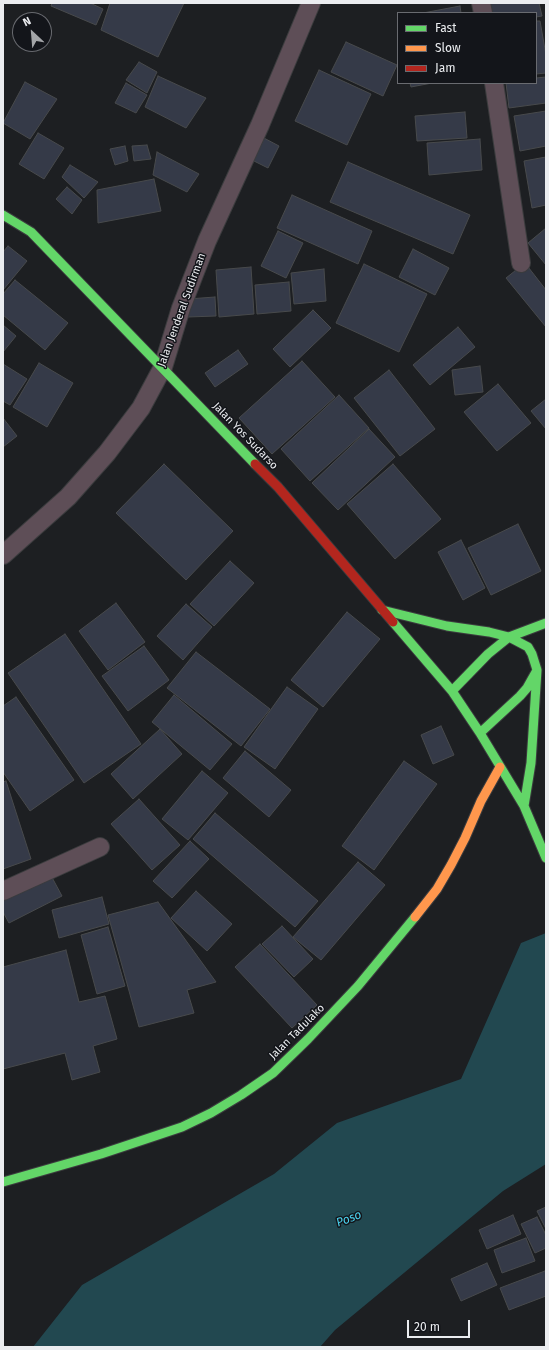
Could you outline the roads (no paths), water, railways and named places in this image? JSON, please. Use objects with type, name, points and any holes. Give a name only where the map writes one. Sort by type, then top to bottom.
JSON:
[{"type":"main road","name":"Jalan Yos Sudarso","points":[[3,215],[31,232],[278,487],[452,692],[480,733],[524,806],[546,858]]},
{"type":"main road","points":[[382,610],[448,626],[489,632],[509,637],[528,647],[537,670],[531,763],[524,806]]},
{"type":"main road","points":[[452,692],[488,654],[509,637],[546,623]]},
{"type":"main road","points":[[480,733],[527,688],[543,656]]},
{"type":"main road","name":"Jalan Tadulako","points":[[3,1182],[101,1154],[182,1127],[211,1113],[273,1073],[308,1040],[358,986],[420,912],[437,888],[466,838],[481,801],[500,767]]},
{"type":"street","name":"Jalan Jenderal Sudirman","points":[[3,555],[68,497],[107,453],[141,408],[163,367],[181,308],[207,241],[260,125],[311,3]]},
{"type":"street","points":[[494,84],[521,263]]},
{"type":"street","points":[[3,890],[100,847]]},
{"type":"water","name":"Poso","points":[[546,933],[546,1164],[503,1191],[335,1330],[320,1347],[33,1347],[82,1285],[274,1174],[337,1123],[461,1079],[521,943]]}]
